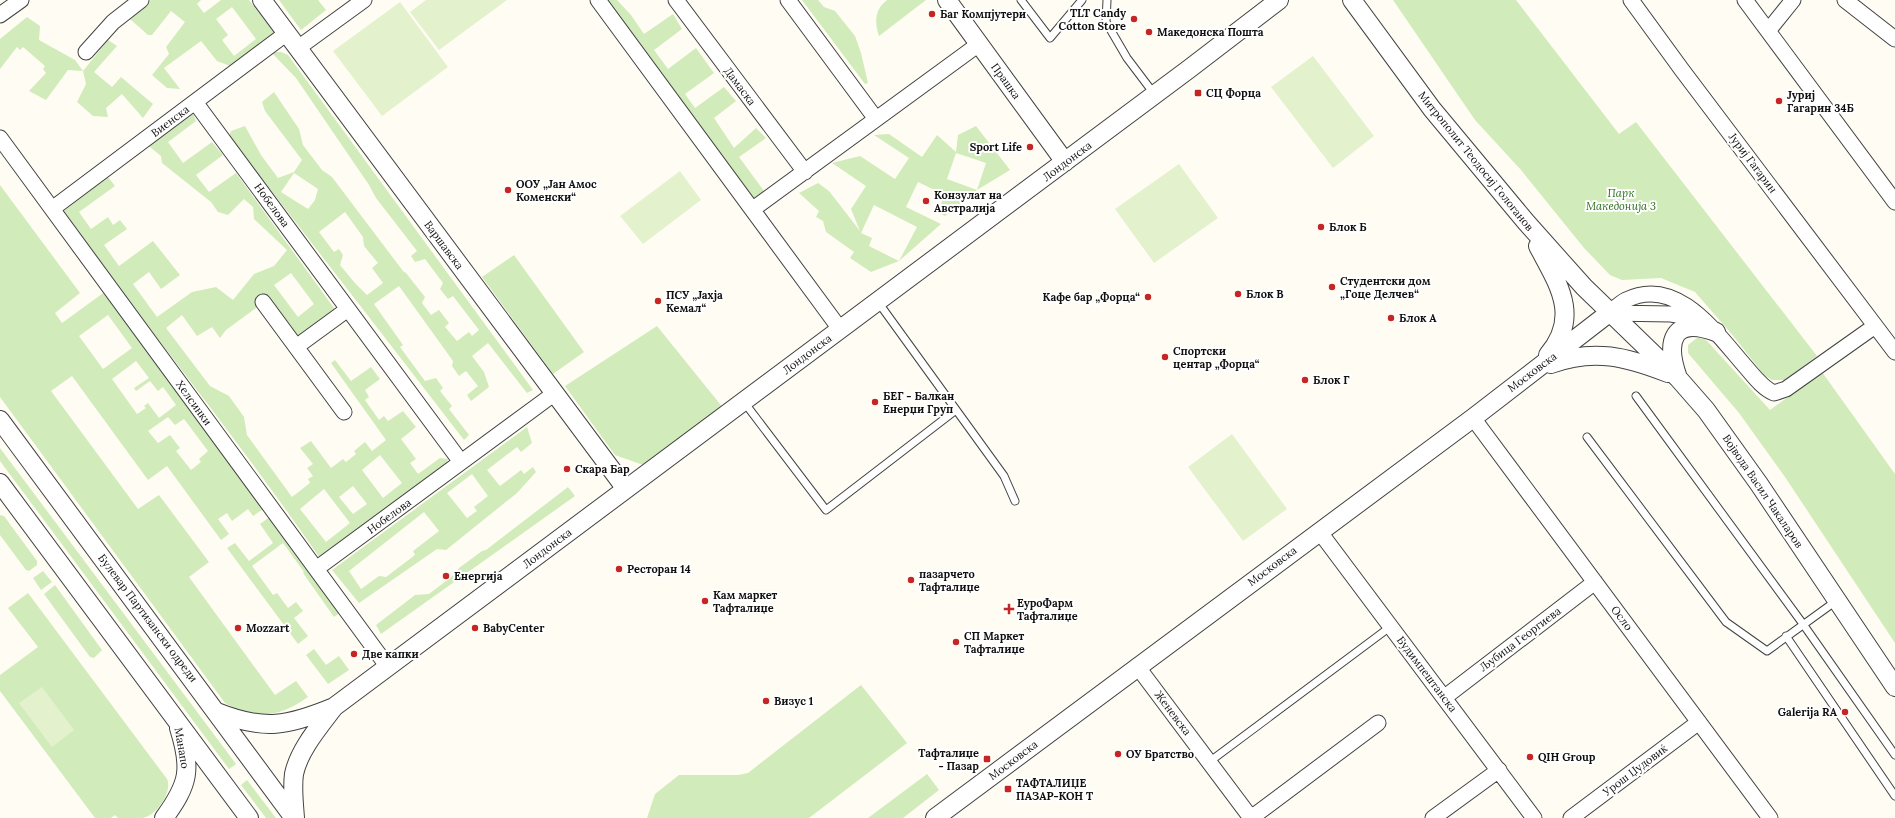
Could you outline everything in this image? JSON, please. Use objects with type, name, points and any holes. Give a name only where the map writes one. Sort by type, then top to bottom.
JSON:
[{"type":"street","points":[[0,15],[21,0]]},
{"type":"street","points":[[86,52],[113,22],[141,0]]},
{"type":"street","name":"Варшавска","points":[[262,0],[626,489]]},
{"type":"street","points":[[298,48],[364,0]]},
{"type":"street","points":[[598,0],[754,209],[840,329]]},
{"type":"street","name":"Дамаска","points":[[676,0],[804,172]]},
{"type":"street","points":[[788,0],[876,119]]},
{"type":"street","name":"Прашка","points":[[947,0],[1065,162]]},
{"type":"street","name":"Лондонска","points":[[217,712],[252,723],[273,725],[293,722],[334,707],[1155,95],[1279,0]]},
{"type":"street","name":"Митрополит Теодосиј Гологанов","points":[[1343,0],[1357,7],[1432,109],[1526,222],[1609,313]]},
{"type":"street","name":"Јуриј Гагарин","points":[[1631,0],[1682,70],[1895,352]]},
{"type":"street","points":[[1745,0],[1895,202]]},
{"type":"street","points":[[1768,31],[1793,0]]},
{"type":"street","points":[[1844,0],[1895,38]]},
{"type":"street","name":"Виенска","points":[[52,210],[287,33]]},
{"type":"street","points":[[754,209],[979,44]]},
{"type":"street","name":"Нобелова","points":[[195,102],[462,462]]},
{"type":"street","name":"Хелсинки","points":[[0,138],[388,667]]},
{"type":"street","points":[[1526,222],[1557,282],[1566,309],[1563,330],[1554,348],[1536,370]]},
{"type":"street","points":[[263,302],[344,412]]},
{"type":"street","points":[[296,347],[348,309]]},
{"type":"street","points":[[1609,313],[1671,314],[1694,317],[1710,326],[1764,387],[1769,391],[1778,393],[1786,389],[1874,326]]},
{"type":"street","name":"Московска","points":[[935,818],[1137,666],[1473,418],[1609,313]]},
{"type":"street","name":"Војвода Васил Чакаларов","points":[[1609,313],[1678,378],[1723,432],[1895,687]]},
{"type":"street","points":[[1678,378],[1672,355],[1672,343],[1678,333],[1687,327],[1710,326]]},
{"type":"street","points":[[1536,370],[1576,356],[1602,355],[1643,364],[1678,378]]},
{"type":"street","name":"Нобелова","points":[[316,569],[555,393]]},
{"type":"street","name":"Осло","points":[[1473,418],[1770,818]]},
{"type":"street","name":"Булевар Партизански одреди","points":[[0,420],[295,818]]},
{"type":"street","points":[[0,483],[249,818]]},
{"type":"street","name":"Будимпештанска","points":[[1319,531],[1390,627],[1445,697],[1534,818]]},
{"type":"street","name":"Љубица Георгиева","points":[[1445,697],[1595,582]]},
{"type":"street","name":"Женевска","points":[[1137,666],[1251,818]]},
{"type":"street","name":"Лондонска","points":[[295,818],[293,787],[297,764],[312,737],[334,707]]},
{"type":"street","name":"Манапо","points":[[164,818],[182,792],[186,776],[186,759],[176,719]]},
{"type":"street","name":"Урош Џудовиќ","points":[[1571,818],[1699,722]]},
{"type":"street","points":[[1251,818],[1378,723]]},
{"type":"street","points":[[1433,818],[1499,770]]},
{"type":"lane","points":[[1021,0],[1050,38],[1082,0]]},
{"type":"lane","points":[[1107,0],[1106,22],[1126,58],[1155,95]]},
{"type":"lane","points":[[878,302],[1004,476],[1015,501]]},
{"type":"lane","points":[[1636,396],[1804,624],[1895,755]]},
{"type":"lane","points":[[744,402],[826,510],[956,410]]},
{"type":"lane","points":[[1587,436],[1726,622],[1767,651],[1836,601]]},
{"type":"lane","points":[[1209,762],[1390,627]]},
{"type":"lane","points":[[1786,636],[1895,796]]},
{"type":"green space","points":[[151,0],[201,0],[197,4],[204,13],[221,0],[249,0],[275,34],[230,66],[217,61],[201,41],[164,68],[180,89],[167,88],[152,75],[169,54],[166,47],[185,22],[171,11],[152,35],[148,35],[130,19]],"holes":[[[232,7],[256,39],[234,56],[222,40],[228,35],[216,19]]]},
{"type":"green space","points":[[279,0],[318,0],[326,10],[301,30]]},
{"type":"green space","points":[[426,0],[507,0],[439,50],[410,12]]},
{"type":"green space","points":[[598,0],[617,0],[631,15],[644,34],[673,14],[682,29],[654,50],[668,69],[696,48],[714,73],[685,94],[695,108],[724,87],[736,101],[714,118],[734,148],[756,128],[766,138],[739,157],[764,191],[751,205]]},
{"type":"green space","points":[[802,0],[818,0],[824,7],[835,11],[855,36],[861,53],[868,83],[865,84]]},
{"type":"green space","points":[[887,0],[926,0],[879,36],[876,26],[877,16],[880,7]]},
{"type":"green space","name":"Парк Македонија 3","points":[[1393,0],[1516,0],[1619,134],[1636,122],[1817,356],[1785,380],[1772,380],[1764,375],[1735,338],[1695,292],[1661,278],[1622,280],[1610,275],[1584,248],[1521,170],[1475,120]]},
{"type":"green space","points":[[400,2],[448,67],[382,116],[333,51]]},
{"type":"green space","points":[[27,17],[40,26],[39,40],[75,60],[83,71],[68,70],[46,100],[29,91],[46,73],[43,69],[45,66],[23,47],[20,50],[17,47],[0,69],[0,39]]},
{"type":"green space","points":[[108,40],[117,46],[94,72],[112,87],[121,77],[153,104],[143,118],[122,94],[106,108],[108,117],[93,116],[77,102],[86,84],[83,71]]},
{"type":"green space","points":[[271,52],[281,52],[288,55],[533,390],[527,393],[488,343],[472,356],[484,372],[489,387],[471,401],[467,395],[478,386],[466,371],[459,376],[452,366],[453,361],[399,286],[374,304],[403,345],[400,347],[425,381],[436,378],[443,388],[440,391],[452,406],[449,409],[469,435],[464,440],[229,136],[231,131],[245,126],[261,155],[278,178],[294,172],[302,160],[265,111],[262,102],[274,92],[299,129],[303,145],[322,170],[332,177],[403,271],[425,297],[422,303],[431,315],[439,310],[449,323],[445,327],[457,341],[469,332],[472,336],[479,330],[453,296],[448,299],[440,289],[443,283],[425,259],[415,262],[411,256],[417,251],[376,198],[369,185],[296,78]],"holes":[[[294,173],[318,189],[315,200],[308,209],[281,192]],[[345,212],[363,237],[364,246],[378,263],[372,268],[383,283],[367,295],[340,265],[343,255],[339,249],[334,252],[319,232]]]},
{"type":"green space","points":[[1313,56],[1374,136],[1333,168],[1271,87]]},
{"type":"green space","points":[[193,114],[196,121],[168,142],[183,163],[212,142],[223,155],[196,175],[209,192],[236,173],[339,315],[296,347],[263,303],[226,330],[220,338],[212,327],[197,336],[182,315],[166,328],[210,386],[229,396],[244,417],[247,435],[292,497],[310,483],[308,479],[313,476],[307,468],[313,464],[300,448],[311,441],[331,468],[343,459],[346,462],[356,454],[354,451],[365,442],[372,451],[386,440],[331,363],[335,360],[351,381],[371,367],[380,379],[365,390],[369,397],[365,400],[379,420],[384,416],[388,421],[403,411],[416,427],[401,439],[416,459],[410,463],[418,474],[440,458],[448,459],[446,465],[320,558],[257,470],[160,341],[60,214],[108,177],[115,186],[79,212],[91,229],[108,217],[113,225],[120,220],[127,229],[104,245],[119,266],[153,241],[180,275],[161,289],[149,272],[133,284],[157,317],[192,292],[216,287],[233,300],[254,274],[274,266],[287,250],[254,219],[253,207],[244,199],[228,215],[218,212],[211,202],[162,163],[161,156],[145,143]],"holes":[[[291,273],[314,304],[298,317],[274,285]],[[380,455],[402,483],[383,498],[362,470]],[[353,486],[367,504],[353,514],[339,497]],[[324,489],[350,523],[326,542],[300,509]]]},
{"type":"green space","points":[[976,126],[1010,170],[977,190],[945,216],[937,212],[945,195],[918,182],[906,207],[941,224],[899,261],[871,272],[850,258],[854,252],[826,232],[823,221],[816,217],[819,211],[799,193],[818,183],[829,191],[860,231],[851,209],[866,186],[832,163],[860,156],[895,179],[909,158],[874,135],[889,134],[922,157],[937,135],[956,152],[958,135]],"holes":[[[956,153],[986,163],[977,190],[947,179]],[[874,205],[917,227],[899,261],[869,246],[872,238],[861,233]]]},
{"type":"green space","points":[[1179,164],[1218,218],[1154,263],[1115,209]]},
{"type":"green space","points":[[680,171],[701,200],[643,244],[620,216]]},
{"type":"green space","points":[[0,185],[80,293],[55,313],[62,323],[106,291],[265,508],[253,516],[248,509],[232,521],[227,513],[218,519],[229,534],[221,540],[167,466],[148,480],[72,376],[51,391],[138,509],[159,495],[209,562],[189,577],[275,695],[296,681],[308,697],[287,709],[267,714],[247,712],[236,709],[225,703],[0,397]],"holes":[[[108,315],[132,348],[103,369],[79,336]],[[136,361],[149,378],[134,388],[136,391],[150,381],[158,391],[163,387],[176,405],[159,418],[148,403],[144,406],[146,408],[137,414],[112,379]],[[168,417],[175,425],[184,419],[208,451],[199,459],[201,462],[191,470],[176,451],[180,448],[170,435],[158,443],[148,431]]]},
{"type":"green space","points":[[514,255],[584,352],[553,374],[482,277]]},
{"type":"green space","points":[[657,326],[724,409],[646,466],[615,455],[565,386]]},
{"type":"green space","points":[[1697,338],[1704,338],[1770,410],[1822,372],[1895,474],[1895,643],[1785,477],[1739,413],[1688,353],[1688,345]]},
{"type":"green space","points":[[527,427],[532,443],[521,452],[517,447],[487,470],[500,486],[521,470],[524,474],[533,467],[536,472],[517,493],[446,550],[437,549],[359,603],[332,570]],"holes":[[[472,474],[488,496],[474,507],[477,511],[467,518],[447,493]],[[424,512],[439,531],[413,551],[415,555],[386,577],[379,576],[361,589],[349,571]]]},
{"type":"green space","points":[[1232,434],[1287,509],[1243,541],[1188,467]]},
{"type":"green space","points":[[0,448],[236,764],[229,769],[0,461]]},
{"type":"green space","points":[[568,487],[575,496],[381,634],[376,625],[415,595],[429,594],[455,574],[459,568],[482,551],[486,550]]},
{"type":"green space","points":[[0,515],[4,516],[37,561],[37,565],[29,571],[26,570],[0,535]]},
{"type":"green space","points":[[271,516],[341,612],[334,617],[283,543],[252,566],[273,595],[277,593],[288,608],[296,602],[303,611],[294,618],[308,636],[298,644],[227,548],[235,543],[249,561],[273,543],[260,524]]},
{"type":"green space","points":[[43,571],[52,582],[41,590],[33,578]]},
{"type":"green space","points":[[55,585],[102,650],[94,658],[90,657],[44,594]]},
{"type":"green space","points":[[28,593],[167,779],[168,790],[162,803],[153,813],[148,816],[143,818],[118,818],[115,815],[111,818],[95,818],[0,691],[0,675],[38,647],[8,608]]},
{"type":"green space","points":[[314,649],[326,665],[339,656],[349,670],[328,684],[306,655]]},
{"type":"green space","points":[[861,685],[907,743],[809,818],[647,818],[655,794],[679,775],[738,775],[748,773]]},
{"type":"green space","points":[[42,687],[74,730],[52,747],[19,703]]},
{"type":"green space","points":[[927,774],[939,790],[903,818],[868,818]]},
{"type":"green space","points":[[247,780],[276,818],[266,818],[241,785]]},
{"type":"place","name":"Баг Компјутери","points":[[932,14]]},
{"type":"place","name":"TLT Candy Cotton Store","points":[[1134,19]]},
{"type":"place","name":"Македонска Пошта","points":[[1149,32]]},
{"type":"place","name":"СЦ Форца","points":[[1198,93]]},
{"type":"place","name":"Јуриј Гагарин 34Б","points":[[1779,101]]},
{"type":"place","name":"Sport Life","points":[[1030,147]]},
{"type":"place","name":"ООУ „Јан Амос Коменски“","points":[[508,190]]},
{"type":"place","name":"Конзулат на Австралија","points":[[926,201]]},
{"type":"place","name":"Блок Б","points":[[1321,227]]},
{"type":"place","name":"Студентски дом „Гоце Делчев“","points":[[1332,287]]},
{"type":"place","name":"Блок В","points":[[1238,294]]},
{"type":"place","name":"Кaфе бар „Форца“","points":[[1148,297]]},
{"type":"place","name":"ПСУ „Јахја Кемал“","points":[[658,301]]},
{"type":"place","name":"Блок А","points":[[1391,318]]},
{"type":"place","name":"Спортски центар „Форца“","points":[[1165,357]]},
{"type":"place","name":"Блок Г","points":[[1305,380]]},
{"type":"place","name":"БЕГ - Балкан Енерџи Груп","points":[[875,402]]},
{"type":"place","name":"Скара Бар","points":[[567,469]]},
{"type":"place","name":"Ресторан 14","points":[[619,569]]},
{"type":"place","name":"Енергија","points":[[446,576]]},
{"type":"place","name":"пазарчето Тафталиџе","points":[[911,580]]},
{"type":"place","name":"Кам маркет Тафталиџе","points":[[705,601]]},
{"type":"place","name":"ЕуроФарм Тафталиџе","points":[[1009,609]]},
{"type":"place","name":"Mozzart","points":[[238,628]]},
{"type":"place","name":"BabyCenter","points":[[475,628]]},
{"type":"place","name":"СП Маркет Тафталиџе","points":[[956,642]]},
{"type":"place","name":"Две капки","points":[[354,654]]},
{"type":"place","name":"Визус 1","points":[[766,701]]},
{"type":"place","name":"Galerija RA","points":[[1845,712]]},
{"type":"place","name":"ОУ Братство","points":[[1118,754]]},
{"type":"place","name":"QIH Group","points":[[1530,757]]},
{"type":"place","name":"Тафталиџе - Пазар","points":[[987,759]]},
{"type":"place","name":"ТАФТАЛИЏЕ ПАЗАР-КОН Т","points":[[1008,789]]}]
